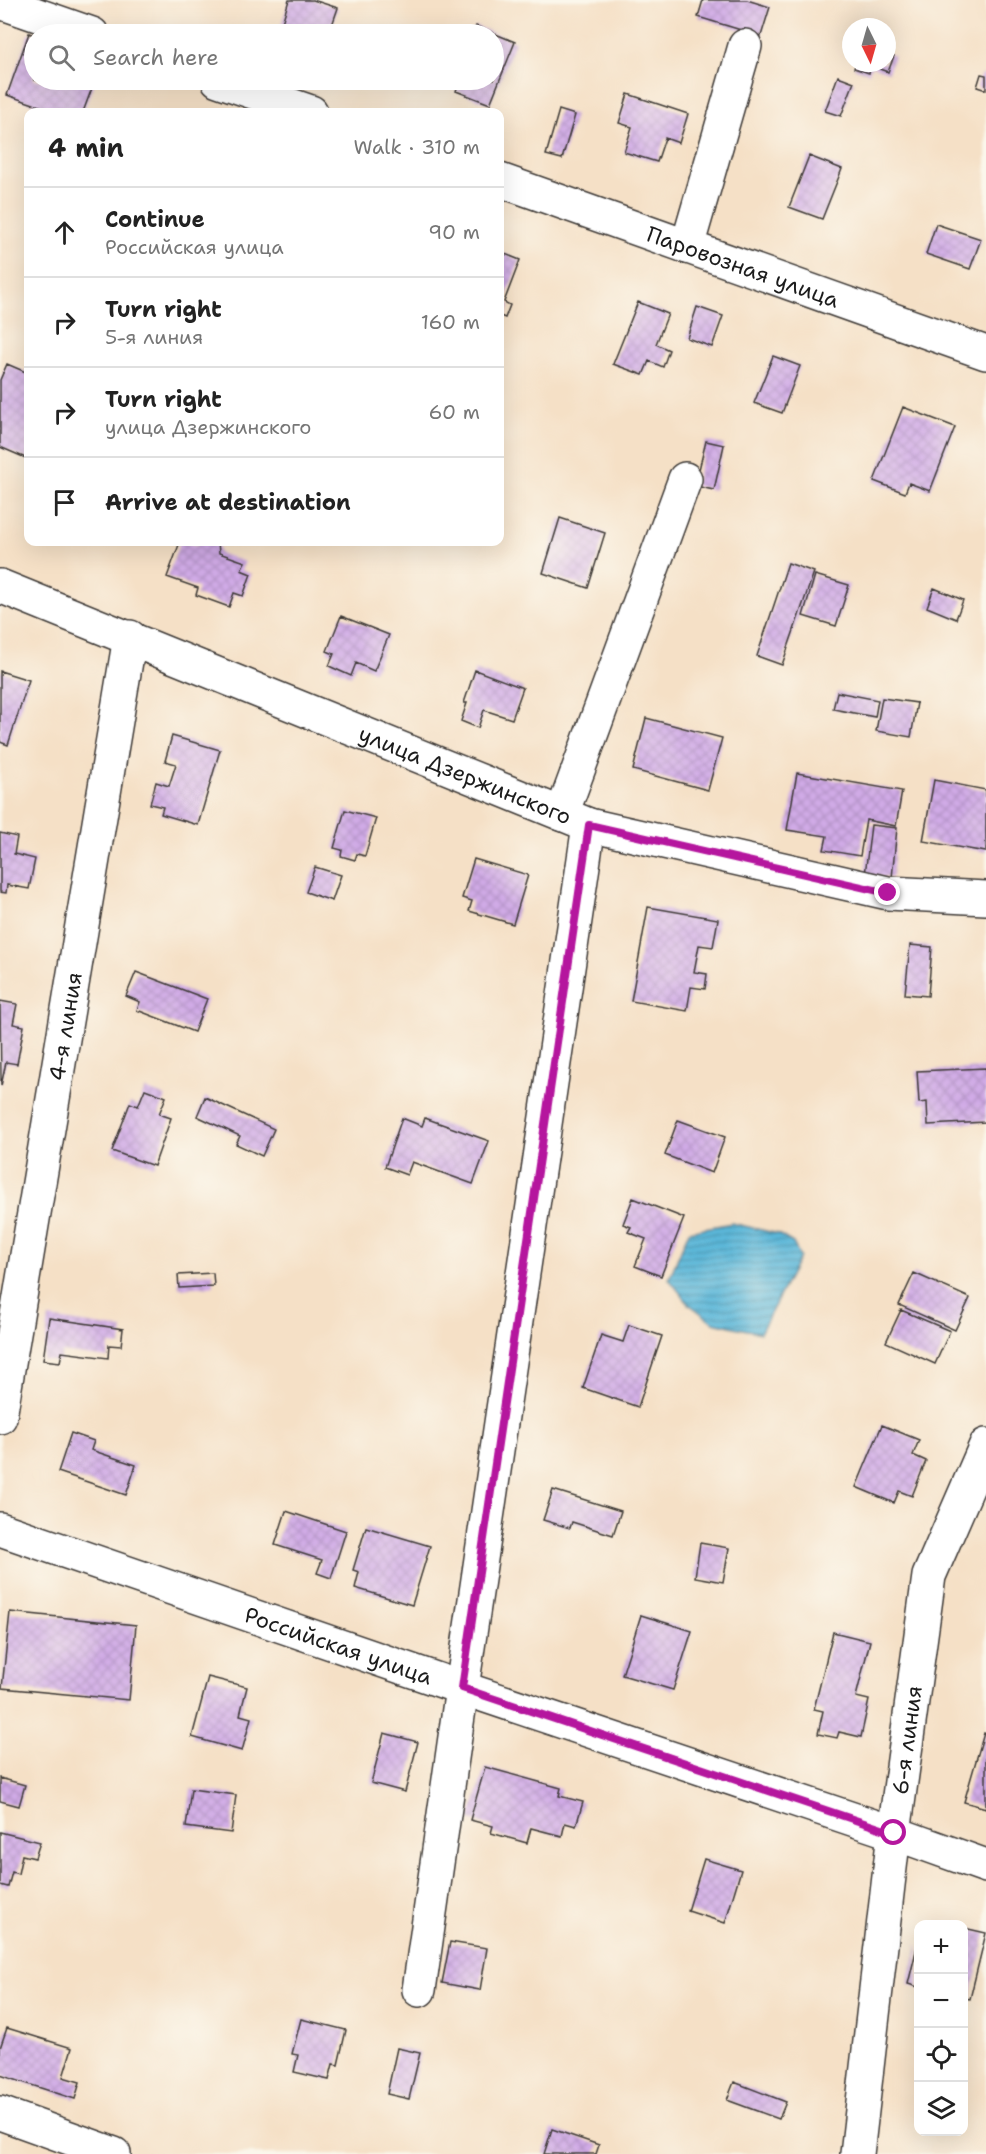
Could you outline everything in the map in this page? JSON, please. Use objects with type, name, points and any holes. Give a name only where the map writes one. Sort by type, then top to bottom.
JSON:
[{"type":"street","points":[[0,2],[63,24]]},
{"type":"street","points":[[687,247],[745,46]]},
{"type":"street","points":[[247,90],[299,108]]},
{"type":"street","name":"Паровозная улица","points":[[504,181],[986,353]]},
{"type":"street","points":[[419,1990],[462,1688],[576,820],[685,479]]},
{"type":"street","name":"улица Дзержинского","points":[[0,586],[576,820],[888,893],[986,898]]},
{"type":"street","name":"4-я линия","points":[[0,1417],[130,637]]},
{"type":"street","name":"6-я линия","points":[[857,2154],[894,1833],[929,1576],[986,1444]]},
{"type":"street","name":"Российская улица","points":[[0,1529],[986,1866]]},
{"type":"street","points":[[0,2113],[114,2154]]},
{"type":"water","points":[[732,1223],[778,1234],[793,1243],[800,1257],[760,1333],[713,1322],[689,1304],[669,1279],[689,1231]]},
{"type":"building","points":[[289,0],[313,0],[338,8],[332,24],[282,24]]},
{"type":"building","points":[[703,0],[747,0],[770,7],[761,36],[698,17]]},
{"type":"building","points":[[504,37],[515,42],[504,69]]},
{"type":"building","points":[[24,47],[24,90],[91,90],[84,108],[45,108],[7,95]]},
{"type":"building","points":[[981,74],[986,75],[986,90],[977,87]]},
{"type":"building","points":[[838,76],[854,82],[841,116],[825,111]]},
{"type":"building","points":[[456,90],[496,90],[490,104]]},
{"type":"building","points":[[628,94],[688,114],[679,143],[665,138],[657,162],[624,152],[632,127],[619,123]]},
{"type":"building","points":[[559,110],[575,115],[562,159],[546,155]]},
{"type":"building","points":[[809,156],[842,169],[822,219],[789,207]]},
{"type":"building","points":[[936,224],[981,239],[970,269],[926,254]]},
{"type":"building","points":[[504,254],[520,260],[504,302]]},
{"type":"building","points":[[504,302],[510,305],[504,318]]},
{"type":"building","points":[[638,302],[668,314],[656,344],[669,350],[663,367],[649,361],[643,375],[613,364]]},
{"type":"building","points":[[697,307],[723,316],[712,347],[687,338]]},
{"type":"building","points":[[773,356],[800,366],[782,413],[754,403]]},
{"type":"building","points":[[7,364],[24,371],[24,457],[0,447],[0,380]]},
{"type":"building","points":[[903,407],[955,427],[930,491],[909,483],[905,493],[874,481]]},
{"type":"building","points":[[706,441],[724,445],[714,490],[695,486]]},
{"type":"building","points":[[560,518],[605,533],[588,588],[543,573]]},
{"type":"building","points":[[179,546],[218,546],[219,553],[245,562],[241,570],[251,574],[243,596],[234,593],[229,607],[196,595],[198,588],[167,577]]},
{"type":"building","points":[[788,563],[814,572],[782,665],[757,656]]},
{"type":"building","points":[[815,575],[849,585],[836,626],[803,616]]},
{"type":"building","points":[[934,588],[963,600],[956,619],[927,607]]},
{"type":"building","points":[[341,616],[389,635],[374,671],[356,663],[351,676],[329,666],[334,654],[327,651]]},
{"type":"building","points":[[475,670],[523,688],[512,719],[484,710],[478,728],[461,721],[467,703],[464,703]]},
{"type":"building","points":[[0,671],[29,680],[8,745],[0,742]]},
{"type":"building","points":[[837,692],[878,700],[875,717],[833,709]]},
{"type":"building","points":[[882,698],[917,703],[911,737],[876,731]]},
{"type":"building","points":[[646,718],[722,738],[708,790],[633,770]]},
{"type":"building","points":[[172,736],[220,750],[198,825],[161,814],[163,807],[150,804],[156,782],[169,786],[176,764],[165,761]]},
{"type":"building","points":[[797,773],[902,791],[896,826],[866,820],[860,856],[824,850],[827,836],[787,830]]},
{"type":"building","points":[[934,780],[986,790],[986,852],[923,841]]},
{"type":"building","points":[[345,810],[376,818],[365,856],[357,854],[355,860],[341,856],[342,850],[334,848]]},
{"type":"building","points":[[871,825],[897,828],[892,878],[865,875]]},
{"type":"building","points":[[0,833],[17,837],[14,854],[35,859],[29,889],[7,885],[6,893],[0,892]]},
{"type":"building","points":[[474,859],[528,875],[513,924],[469,911],[472,901],[462,898]]},
{"type":"building","points":[[315,867],[341,875],[332,901],[306,892]]},
{"type":"building","points":[[648,907],[718,919],[713,947],[699,945],[694,972],[707,974],[705,989],[691,987],[687,1011],[631,1001]]},
{"type":"building","points":[[910,945],[932,947],[928,996],[905,994]]},
{"type":"building","points":[[136,972],[207,999],[194,1032],[137,1010],[140,1002],[126,996]]},
{"type":"building","points":[[0,1001],[17,1004],[13,1024],[24,1026],[17,1064],[6,1062],[1,1086]]},
{"type":"building","points":[[986,1068],[986,1122],[928,1125],[927,1102],[919,1103],[917,1071]]},
{"type":"building","points":[[145,1089],[166,1097],[159,1114],[171,1118],[154,1166],[112,1151],[130,1103],[138,1106]]},
{"type":"building","points":[[205,1097],[274,1129],[262,1156],[236,1144],[240,1136],[197,1116]]},
{"type":"building","points":[[402,1118],[422,1126],[425,1118],[489,1141],[473,1184],[412,1162],[407,1175],[385,1167]]},
{"type":"building","points":[[678,1120],[725,1137],[712,1173],[665,1155]]},
{"type":"building","points":[[633,1198],[684,1218],[661,1276],[635,1266],[646,1239],[628,1232],[631,1227],[623,1224]]},
{"type":"building","points":[[213,1273],[214,1286],[179,1288],[178,1275]]},
{"type":"building","points":[[914,1273],[970,1298],[955,1330],[899,1305]]},
{"type":"building","points":[[901,1310],[950,1331],[935,1364],[886,1342]]},
{"type":"building","points":[[49,1318],[123,1329],[121,1346],[109,1345],[108,1358],[62,1352],[60,1362],[43,1360]]},
{"type":"building","points":[[629,1325],[662,1336],[638,1407],[583,1388],[601,1335],[623,1342]]},
{"type":"building","points":[[882,1425],[919,1440],[913,1455],[926,1461],[912,1496],[899,1491],[894,1503],[856,1487]]},
{"type":"building","points":[[71,1433],[94,1441],[91,1450],[136,1465],[126,1495],[58,1472]]},
{"type":"building","points":[[553,1490],[621,1511],[613,1535],[572,1522],[570,1528],[543,1520]]},
{"type":"building","points":[[286,1511],[346,1531],[331,1578],[317,1573],[322,1560],[275,1545]]},
{"type":"building","points":[[366,1527],[430,1546],[412,1605],[355,1588],[359,1572],[353,1570]]},
{"type":"building","points":[[700,1543],[729,1548],[723,1582],[695,1577]]},
{"type":"building","points":[[10,1612],[136,1625],[129,1700],[2,1688]]},
{"type":"building","points":[[641,1615],[692,1631],[673,1690],[622,1675]]},
{"type":"building","points":[[833,1632],[870,1641],[856,1697],[869,1700],[861,1737],[839,1732],[837,1738],[818,1734],[823,1711],[814,1709]]},
{"type":"building","points":[[208,1677],[247,1687],[240,1715],[251,1718],[242,1751],[192,1737]]},
{"type":"building","points":[[384,1733],[418,1742],[405,1792],[371,1783]]},
{"type":"building","points":[[984,1733],[986,1734],[986,1808],[964,1802]]},
{"type":"building","points":[[485,1767],[561,1788],[559,1796],[583,1802],[576,1826],[565,1823],[562,1836],[531,1828],[527,1843],[491,1833],[493,1826],[470,1820]]},
{"type":"building","points":[[0,1778],[25,1785],[19,1806],[0,1801]]},
{"type":"building","points":[[191,1789],[236,1795],[231,1833],[186,1827]]},
{"type":"building","points":[[0,1832],[40,1842],[35,1858],[22,1855],[18,1874],[12,1872],[8,1887],[0,1885]]},
{"type":"building","points":[[704,1859],[741,1870],[725,1923],[688,1911]]},
{"type":"building","points":[[968,1929],[986,1933],[970,1999],[968,1999]]},
{"type":"building","points":[[450,1942],[487,1948],[480,1990],[442,1983]]},
{"type":"building","points":[[914,1959],[914,1986],[908,1984]]},
{"type":"building","points":[[301,2019],[346,2030],[338,2065],[333,2064],[329,2080],[294,2072],[298,2055],[292,2054]]},
{"type":"building","points":[[7,2028],[72,2048],[63,2077],[80,2082],[75,2099],[0,2075],[0,2048]]},
{"type":"building","points":[[397,2048],[420,2053],[409,2099],[387,2094]]},
{"type":"building","points":[[734,2082],[786,2102],[779,2119],[727,2100]]},
{"type":"building","points":[[552,2129],[599,2145],[596,2154],[544,2154]]},
{"type":"route","points":[[888,893],[589,825],[462,1688],[894,1833]]}]
